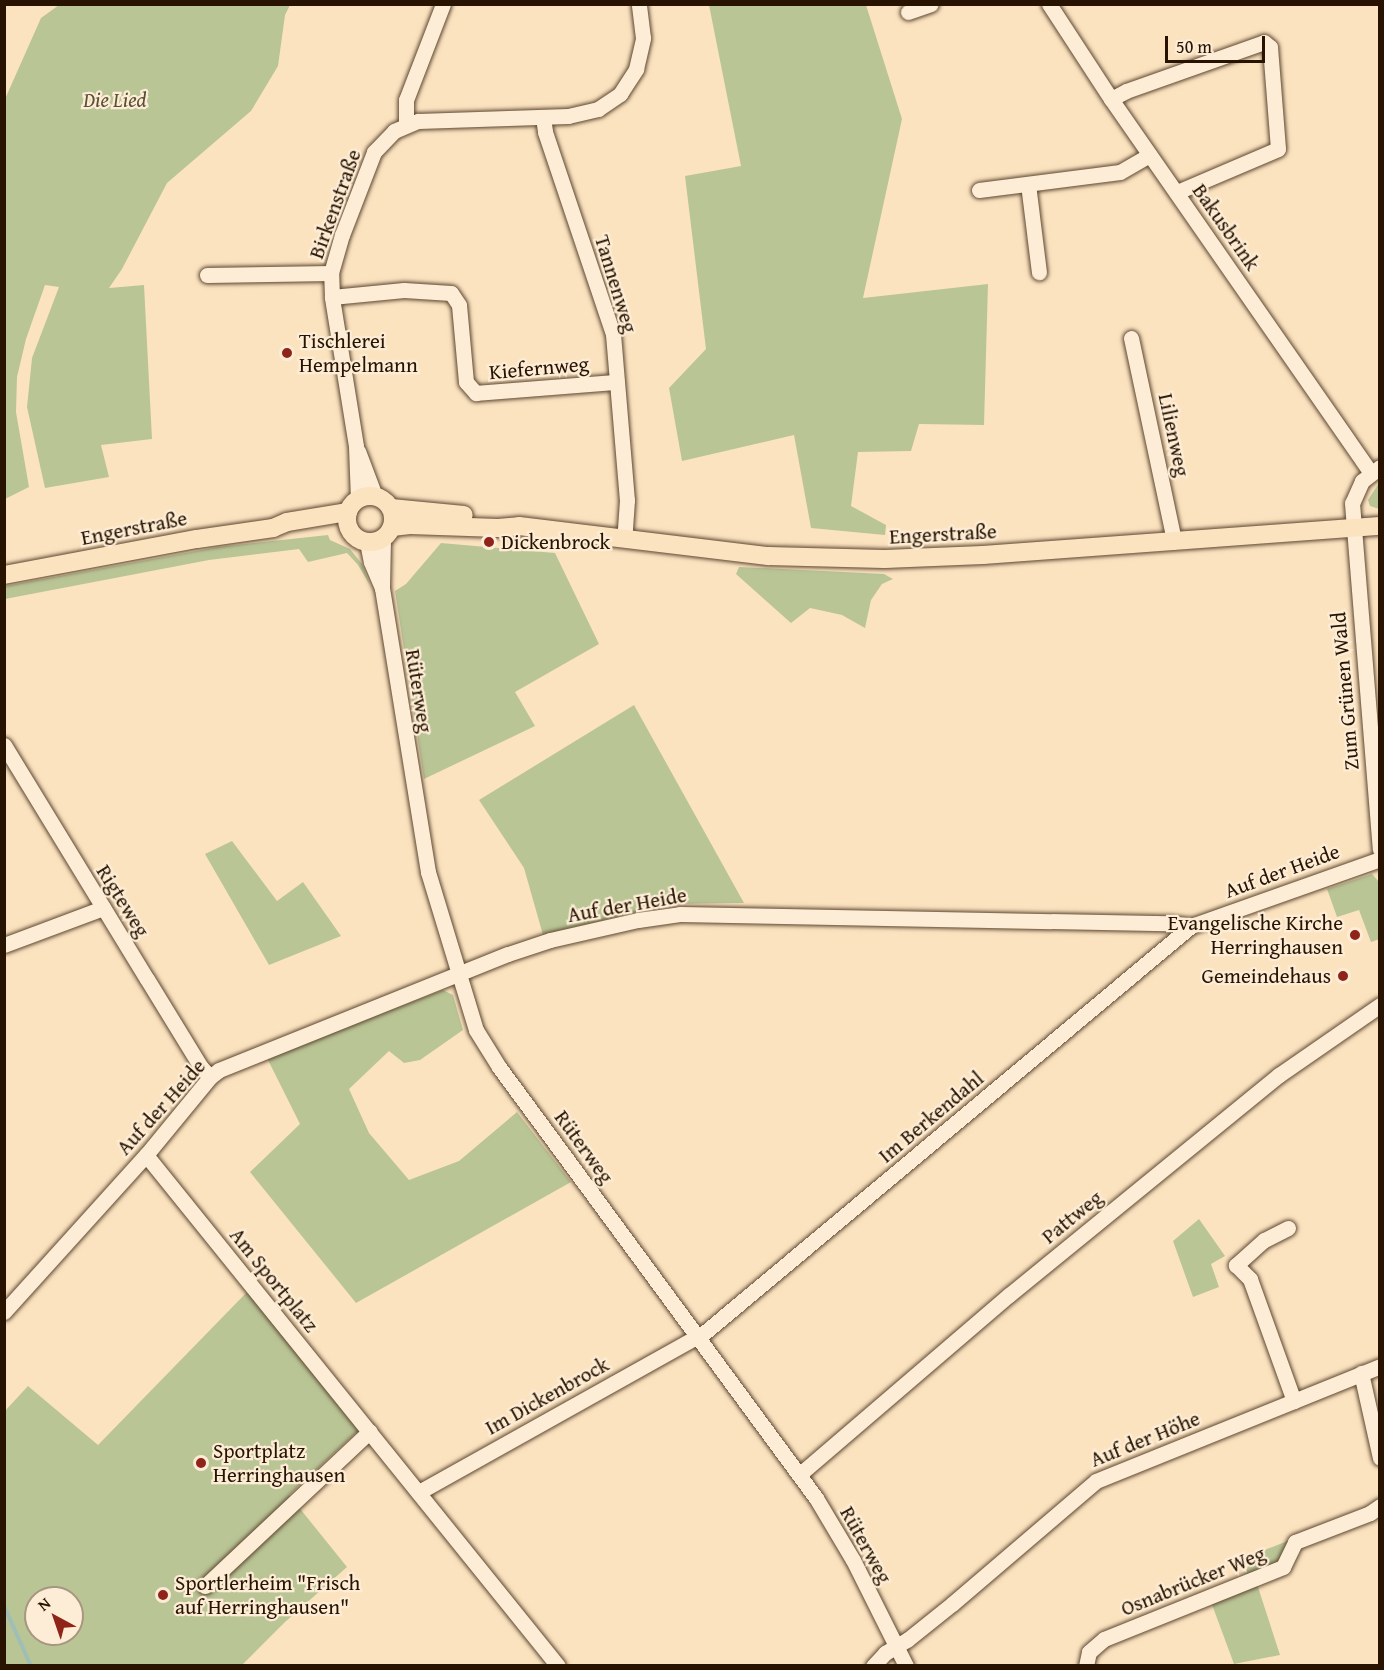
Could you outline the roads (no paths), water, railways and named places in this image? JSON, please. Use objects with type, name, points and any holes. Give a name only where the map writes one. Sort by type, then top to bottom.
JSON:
[{"type":"main road","name":"Engerstraße","points":[[4,575],[197,539],[273,528],[360,502]]},
{"type":"main road","points":[[360,502],[391,508],[380,536],[357,538],[350,531],[360,502]]},
{"type":"main road","name":"Engerstraße","points":[[391,508],[475,516],[499,520],[509,526]]},
{"type":"main road","name":"Engerstraße","points":[[380,536],[410,525],[498,528],[509,526],[768,555],[884,559],[1174,542],[1380,526]]},
{"type":"main road","name":"Engerstraße","points":[[273,528],[288,531],[350,531]]},
{"type":"street","points":[[406,125],[406,100],[443,4]]},
{"type":"street","name":"Birkenstraße","points":[[360,502],[356,446],[332,297],[331,273],[334,257],[370,162],[387,137],[406,125],[440,120],[543,117],[585,113],[598,109],[620,94],[630,82],[640,57],[643,38],[639,4]]},
{"type":"street","points":[[908,12],[931,4]]},
{"type":"street","name":"Bakusbrink","points":[[1049,4],[1149,155],[1375,469]]},
{"type":"street","points":[[1111,99],[1126,91],[1264,42],[1272,51],[1278,148],[1177,192]]},
{"type":"street","name":"Tannenweg","points":[[543,117],[545,132],[613,334],[627,500],[624,539]]},
{"type":"street","points":[[979,190],[1120,172],[1149,155]]},
{"type":"street","points":[[1028,184],[1039,272]]},
{"type":"street","points":[[207,275],[331,273]]},
{"type":"street","name":"Kiefernweg","points":[[332,297],[404,290],[451,293],[459,305],[466,382],[476,393],[617,382]]},
{"type":"street","name":"Lilienweg","points":[[1131,338],[1174,542]]},
{"type":"street","name":"Zum Grünen Wald","points":[[1375,469],[1355,492],[1353,528],[1380,849]]},
{"type":"street","name":"Rüterweg","points":[[380,536],[376,579],[382,588],[428,872],[476,1030],[486,1048],[696,1337],[800,1474],[837,1533],[906,1665]]},
{"type":"street","name":"Rigteweg","points":[[4,745],[201,1067],[210,1077]]},
{"type":"street","name":"Auf der Heide","points":[[4,1312],[146,1155],[210,1077],[252,1057],[550,940],[627,922],[680,914],[1168,923],[1191,927],[1380,860]]},
{"type":"street","points":[[4,945],[103,908]]},
{"type":"street","name":"Im Berkendahl","points":[[696,1337],[1191,927]]},
{"type":"street","name":"Pattweg","points":[[800,1474],[1010,1295],[1279,1075],[1380,1005]]},
{"type":"street","name":"Am Sportplatz","points":[[146,1155],[558,1665]]},
{"type":"street","points":[[1288,1228],[1264,1240],[1236,1265],[1250,1279],[1294,1401]]},
{"type":"street","name":"Im Dickenbrock","points":[[419,1492],[696,1337]]},
{"type":"street","name":"Auf der Höhe","points":[[873,1665],[952,1604],[1089,1485],[1380,1366]]},
{"type":"street","points":[[1361,1373],[1380,1458]]},
{"type":"street","points":[[205,1586],[370,1431]]},
{"type":"street","name":"Osnabrücker Weg","points":[[1086,1665],[1089,1652],[1104,1639],[1283,1567],[1295,1542],[1370,1513],[1380,1506]]},
{"type":"waterway","points":[[4,1606],[31,1666]]},
{"type":"place","name":"Tischlerei Hempelmann","points":[[287,353]]},
{"type":"place","name":"Dickenbrock","points":[[489,542]]},
{"type":"place","name":"Evangelische Kirche Herringhausen","points":[[1355,935]]},
{"type":"place","name":"Gemeindehaus","points":[[1343,976]]},
{"type":"place","name":"Sportplatz Herringhausen","points":[[201,1463]]},
{"type":"place","name":"Sportlerheim \"Frisch auf Herringhausen\"","points":[[163,1595]]},
{"type":"park label","name":"Die Lied","points":[[115,100]]}]
